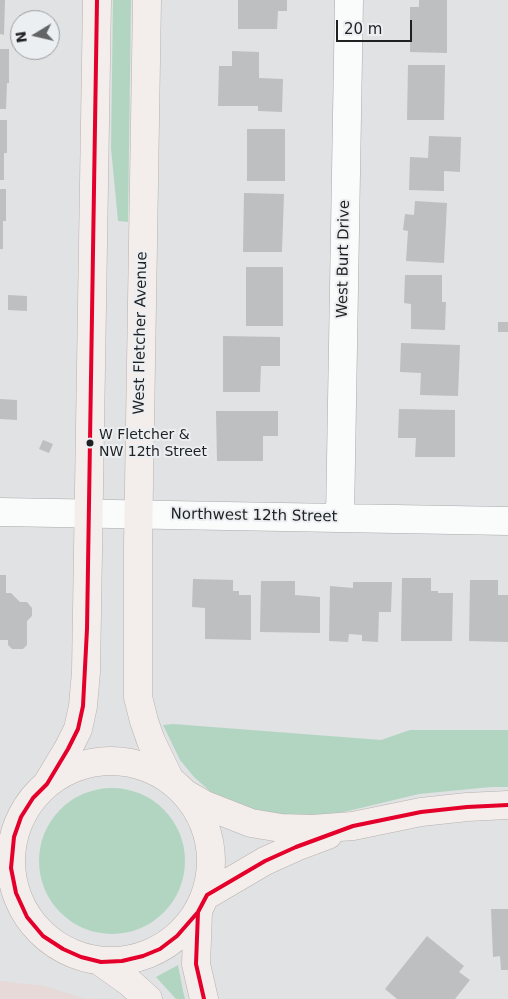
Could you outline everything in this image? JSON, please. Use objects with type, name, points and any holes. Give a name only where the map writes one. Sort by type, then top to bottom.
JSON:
[{"type":"main road","points":[[47,784],[78,729],[83,706],[86,664],[97,0]]},
{"type":"main road","name":"West Fletcher Avenue","points":[[147,0],[138,514],[138,697],[151,741],[177,786],[196,809],[206,829],[211,854],[210,880],[203,904]]},
{"type":"main road","points":[[353,826],[281,854],[203,904],[177,936],[160,949],[143,956],[122,961],[101,962],[81,958],[44,936],[27,917],[16,893],[11,868],[14,837],[21,817],[33,798],[47,784],[68,771],[89,763],[108,761],[132,763],[149,768],[205,805],[251,823],[281,828],[312,829],[353,826],[421,812],[508,804]]},
{"type":"main road","points":[[203,904],[196,964],[204,999]]},
{"type":"main road","points":[[101,962],[129,982],[148,999]]},
{"type":"street","name":"West Burt Drive","points":[[340,518],[349,0]]},
{"type":"street","name":"Northwest 12th Street","points":[[0,512],[508,521]]},
{"type":"shaded area","points":[[0,981],[45,986],[85,999],[0,999]]},
{"type":"green space","points":[[113,0],[131,0],[128,222],[118,221],[111,148]]},
{"type":"green space","points":[[173,724],[381,740],[410,730],[508,730],[508,787],[419,794],[344,812],[308,817],[267,815],[235,806],[212,793],[194,777],[180,760],[163,725]]},
{"type":"green space","points":[[112,788],[140,793],[164,809],[180,833],[185,861],[180,889],[164,913],[140,929],[112,934],[84,929],[60,913],[44,889],[39,861],[44,833],[60,809],[84,793]]},
{"type":"green space","points":[[178,965],[185,999],[176,999],[156,977]]},
{"type":"building","points":[[0,0],[5,0],[4,35],[0,34]]},
{"type":"building","points":[[238,0],[287,0],[287,11],[278,11],[277,29],[238,29]]},
{"type":"building","points":[[419,0],[447,0],[447,53],[410,52],[410,7],[419,7]]},
{"type":"building","points":[[0,49],[9,49],[9,83],[7,83],[6,109],[0,109]]},
{"type":"building","points":[[232,51],[259,52],[259,78],[283,79],[282,112],[258,111],[258,106],[218,106],[219,66],[232,66]]},
{"type":"building","points":[[408,65],[445,65],[444,120],[407,120]]},
{"type":"building","points":[[0,120],[7,120],[7,153],[4,153],[4,180],[0,180]]},
{"type":"building","points":[[247,129],[285,129],[285,181],[247,181]]},
{"type":"building","points":[[429,136],[461,137],[460,172],[444,171],[444,191],[409,190],[410,157],[428,158]]},
{"type":"building","points":[[0,189],[6,189],[6,221],[3,221],[3,249],[0,249]]},
{"type":"building","points":[[244,193],[284,194],[282,252],[243,252]]},
{"type":"building","points":[[415,201],[447,203],[444,263],[406,261],[408,231],[403,230],[405,214],[414,215]]},
{"type":"building","points":[[246,267],[283,267],[283,326],[246,326]]},
{"type":"building","points":[[405,275],[442,275],[442,302],[446,302],[445,330],[411,329],[411,304],[404,303]]},
{"type":"building","points":[[8,295],[27,296],[27,311],[8,310]]},
{"type":"building","points":[[498,322],[508,322],[508,332],[498,332]]},
{"type":"building","points":[[223,336],[280,337],[280,366],[261,366],[260,392],[223,392]]},
{"type":"building","points":[[401,343],[460,345],[458,396],[420,395],[421,373],[400,372]]},
{"type":"building","points":[[0,399],[17,400],[17,420],[0,419]]},
{"type":"building","points":[[399,409],[455,410],[455,457],[415,457],[416,438],[398,438]]},
{"type":"building","points":[[216,411],[278,411],[278,436],[263,436],[263,461],[217,461]]},
{"type":"building","points":[[43,440],[53,444],[49,453],[39,449]]},
{"type":"building","points":[[0,575],[6,575],[6,593],[11,593],[20,602],[27,602],[32,608],[32,616],[27,621],[27,645],[23,649],[12,649],[8,645],[8,640],[0,640]]},
{"type":"building","points":[[402,578],[431,578],[431,591],[453,593],[452,641],[401,641]]},
{"type":"building","points":[[193,579],[233,580],[233,591],[239,591],[239,595],[251,595],[251,640],[205,639],[205,608],[192,607]]},
{"type":"building","points":[[470,580],[498,580],[498,595],[508,595],[508,642],[469,641]]},
{"type":"building","points":[[261,581],[295,581],[295,595],[320,597],[320,633],[260,632]]},
{"type":"building","points":[[353,582],[392,582],[391,612],[379,612],[378,642],[362,641],[362,635],[349,634],[348,642],[329,641],[330,586],[353,588]]},
{"type":"building","points":[[491,909],[508,909],[508,970],[501,970],[500,956],[493,957]]},
{"type":"building","points":[[427,936],[464,966],[459,972],[470,980],[455,999],[397,999],[385,989]]},
{"type":"transit line","points":[[97,0],[87,629],[83,706],[78,729],[68,749],[47,784],[33,798],[21,817],[14,837],[11,868],[16,893],[27,917],[43,936],[63,949],[81,957],[101,962],[122,961],[143,956],[160,949],[177,936],[198,912],[207,895],[265,861],[296,847],[353,826],[421,812],[508,805]]},
{"type":"transit line","points":[[198,912],[196,964],[204,999]]},
{"type":"place","name":"W Fletcher & NW 12th Street","points":[[90,443]]}]
